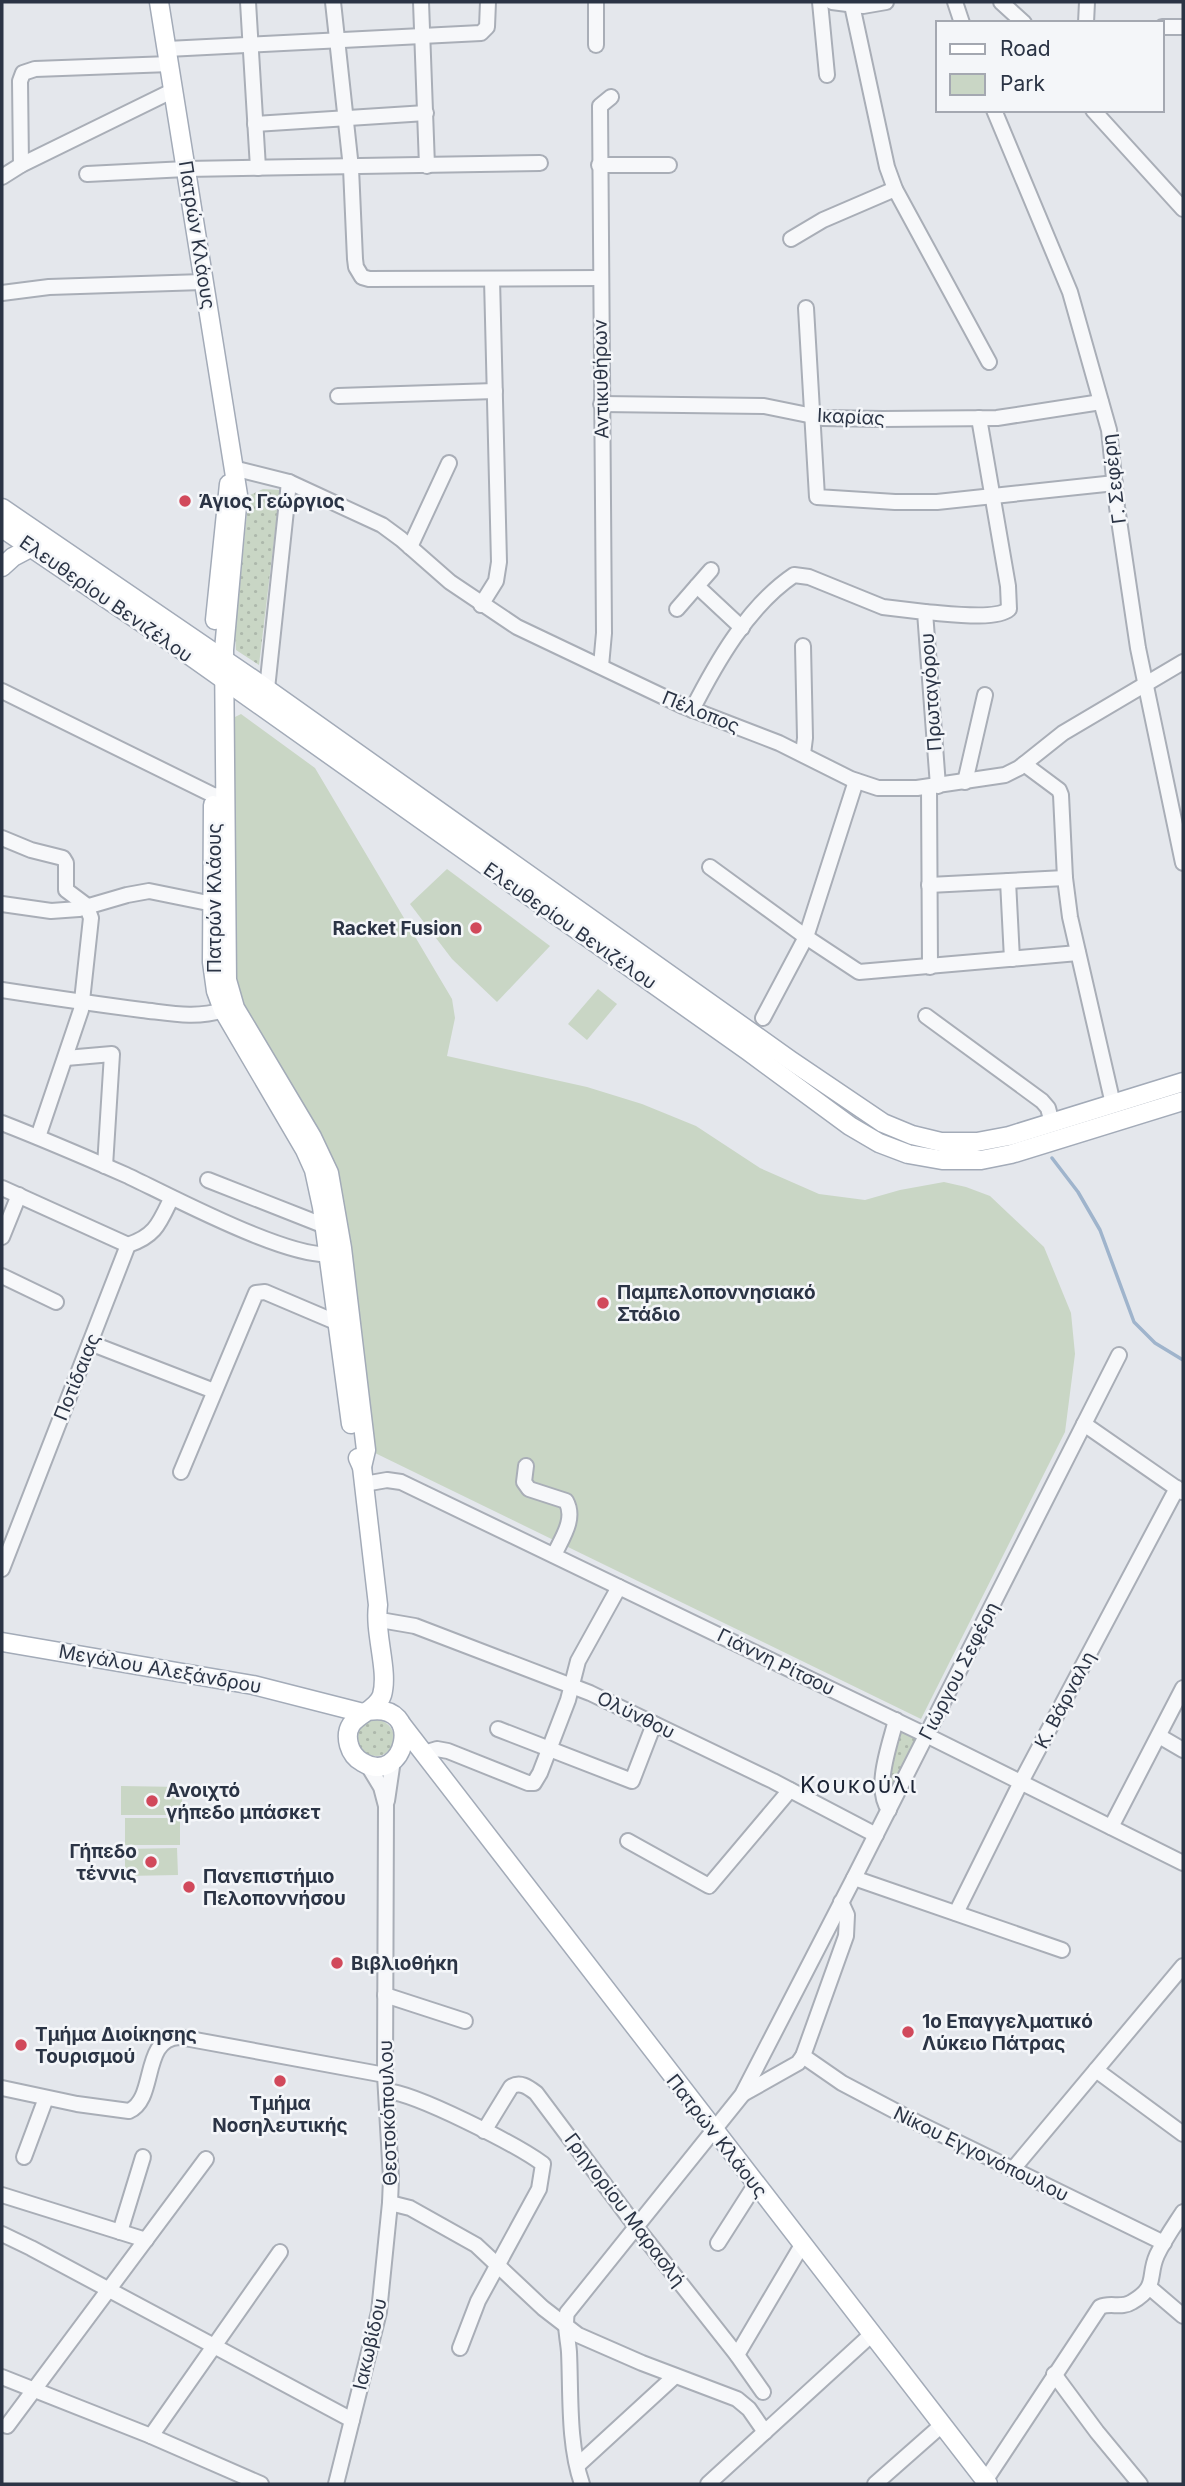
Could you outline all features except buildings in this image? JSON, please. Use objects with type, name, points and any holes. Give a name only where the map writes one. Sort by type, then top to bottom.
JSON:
[{"type":"main road","name":"Πατρών Κλάους","points":[[159,2],[233,468],[228,496],[219,667],[219,796],[229,988],[244,1024],[323,1157],[330,1178],[338,1323],[354,1451],[363,1476],[382,1613]]},
{"type":"main road","name":"Ελευθερίου Βενιζέλου","points":[[2,508],[850,1126],[879,1143],[908,1154],[942,1160],[981,1160],[1011,1154],[1183,1101]]},
{"type":"main road","name":"Ελευθερίου Βενιζέλου","points":[[2,528],[219,667],[267,689],[884,1124],[912,1135],[942,1142],[976,1142],[1009,1136],[1183,1082]]},
{"type":"main road","points":[[2,566],[32,547]]},
{"type":"main road","name":"Πατρών Κλάους","points":[[219,796],[213,904],[214,979],[223,1010],[310,1160],[325,1226],[335,1251],[366,1451],[363,1476]]},
{"type":"main road","points":[[348,1740],[350,1728],[380,1699],[383,1686],[377,1628],[382,1613]]},
{"type":"main road","points":[[382,1613],[404,1743],[396,1758]]},
{"type":"main road","name":"Μεγάλου Αλεξάνδρου","points":[[2,1642],[222,1678],[365,1712]]},
{"type":"main road","points":[[317,1700],[337,1715],[352,1752],[367,1764],[378,1766],[407,1756],[421,1762],[448,1787]]},
{"type":"main road","points":[[365,1712],[387,1712],[400,1722],[448,1787]]},
{"type":"main road","name":"Πατρών Κλάους","points":[[448,1787],[986,2483]]},
{"type":"street","points":[[248,2],[258,168]]},
{"type":"street","points":[[332,2],[351,168],[358,273],[369,279],[600,278]]},
{"type":"street","points":[[421,2],[428,166]]},
{"type":"street","points":[[21,165],[20,81],[23,73],[35,69],[168,56],[251,44],[481,33],[487,27],[488,2]]},
{"type":"street","points":[[596,2],[596,46]]},
{"type":"street","points":[[820,2],[827,75]]},
{"type":"street","points":[[832,2],[852,5],[877,5],[886,2]]},
{"type":"street","points":[[955,2],[961,21]]},
{"type":"street","points":[[1001,2],[1022,21]]},
{"type":"street","points":[[1087,2],[1087,21]]},
{"type":"street","points":[[852,5],[887,167],[895,189],[989,362]]},
{"type":"street","points":[[2,177],[21,165],[174,90]]},
{"type":"street","name":"Αντικυθήρων","points":[[601,666],[604,633],[600,106],[611,97]]},
{"type":"street","name":"Γ. Σεφέρη","points":[[995,112],[1066,281],[1083,330],[1111,441],[1125,564],[1145,685],[1183,863]]},
{"type":"street","points":[[1095,112],[1183,209]]},
{"type":"street","points":[[255,124],[426,113]]},
{"type":"street","points":[[87,174],[186,169],[540,163]]},
{"type":"street","points":[[599,165],[669,165]]},
{"type":"street","points":[[791,239],[815,223],[895,189]]},
{"type":"street","points":[[481,604],[497,579],[499,568],[492,279]]},
{"type":"street","points":[[2,293],[49,287],[204,282]]},
{"type":"street","points":[[806,308],[817,497],[916,503],[992,498],[1115,483]]},
{"type":"street","points":[[338,396],[495,391]]},
{"type":"street","name":"Ικαρίας","points":[[601,404],[764,406],[813,416],[847,419],[1006,417],[1101,402]]},
{"type":"street","points":[[925,612],[988,615],[1009,610],[1008,586],[979,418]]},
{"type":"street","points":[[410,547],[449,463]]},
{"type":"street","name":"Πέλοπος","points":[[233,468],[289,482],[382,526],[450,582],[517,627],[692,710],[779,743],[856,781],[886,789],[933,786],[1006,775],[1063,733],[1183,662]]},
{"type":"street","points":[[267,689],[289,482]]},
{"type":"street","points":[[677,609],[712,570]]},
{"type":"street","name":"Πρωταγόρου","points":[[692,710],[716,665],[742,628],[773,593],[797,575],[809,577],[883,607],[925,612],[933,786],[929,884],[930,967]]},
{"type":"street","points":[[697,586],[742,628]]},
{"type":"street","points":[[803,646],[803,754]]},
{"type":"street","points":[[2,691],[219,796]]},
{"type":"street","points":[[965,782],[985,695]]},
{"type":"street","points":[[1024,764],[1060,792],[1065,878],[1077,953],[1113,1104]]},
{"type":"street","points":[[763,1018],[806,937],[856,781]]},
{"type":"street","points":[[2,838],[31,850],[63,858],[66,863],[67,892],[88,908],[91,928],[82,1003],[38,1137]]},
{"type":"street","points":[[710,867],[859,972],[1077,953]]},
{"type":"street","points":[[929,884],[1065,878]]},
{"type":"street","points":[[1008,881],[1012,959]]},
{"type":"street","points":[[2,904],[51,911],[88,908],[145,891],[213,904]]},
{"type":"street","points":[[2,990],[82,1003],[200,1015],[223,1010]]},
{"type":"street","points":[[926,1016],[1042,1101],[1048,1108],[1052,1123]]},
{"type":"street","points":[[66,1058],[113,1054],[104,1166]]},
{"type":"street","points":[[2,1123],[263,1237],[317,1254],[335,1251]]},
{"type":"street","points":[[208,1180],[325,1226]]},
{"type":"street","points":[[2,1188],[128,1245],[144,1240],[154,1231],[171,1199]]},
{"type":"street","points":[[2,1237],[19,1195]]},
{"type":"street","name":"Ποτίδαιας","points":[[2,1569],[128,1245]]},
{"type":"street","points":[[2,1276],[56,1302]]},
{"type":"street","points":[[181,1472],[256,1293],[265,1292],[338,1323]]},
{"type":"street","points":[[90,1343],[215,1391]]},
{"type":"street","name":"Γιώργου Σεφέρη","points":[[565,2326],[567,2313],[574,2302],[637,2228],[742,2095],[1119,1355]]},
{"type":"street","points":[[1084,1424],[1180,1490]]},
{"type":"street","points":[[526,1466],[523,1472],[524,1482],[530,1489],[566,1501],[570,1508],[568,1526],[554,1555]]},
{"type":"street","name":"Γιάννη Ρίτσου","points":[[363,1476],[401,1482],[896,1720],[1183,1863]]},
{"type":"street","name":"Κ. Βάρναλη","points":[[956,1913],[1021,1782],[1180,1490]]},
{"type":"street","points":[[424,1753],[437,1749],[448,1751],[534,1783],[550,1749],[579,1661],[619,1587]]},
{"type":"street","name":"Ολύνθου","points":[[382,1613],[572,1686],[790,1790],[876,1835]]},
{"type":"street","points":[[1111,1827],[1183,1688]]},
{"type":"street","points":[[889,1810],[883,1800],[882,1782],[896,1720]]},
{"type":"street","points":[[498,1729],[632,1781],[654,1724]]},
{"type":"street","points":[[1159,1736],[1183,1750]]},
{"type":"street","points":[[386,1806],[396,1758]]},
{"type":"street","points":[[367,1764],[381,1787],[386,1806]]},
{"type":"street","points":[[628,1841],[707,1886],[713,1884],[790,1790]]},
{"type":"street","name":"Θεοτοκόπουλου","points":[[386,1806],[385,2076],[390,2203],[405,2206],[470,2241],[565,2326],[588,2340],[737,2399],[749,2409],[765,2432]]},
{"type":"street","points":[[854,1878],[1062,1950]]},
{"type":"street","points":[[742,2095],[798,2063],[803,2056],[846,1936],[847,1914],[841,1902]]},
{"type":"street","points":[[1013,2169],[1183,1966]]},
{"type":"street","points":[[385,1996],[466,2021]]},
{"type":"street","points":[[2,2088],[118,2111],[132,2110],[142,2100],[157,2053],[164,2043],[173,2037],[385,2076]]},
{"type":"street","name":"Νίκου Εγγονόπουλου","points":[[803,2056],[848,2087],[1164,2243]]},
{"type":"street","points":[[1096,2070],[1183,2134]]},
{"type":"street","name":"Γρηγορίου Μαρασλή","points":[[484,2131],[511,2087],[518,2084],[539,2095],[763,2392]]},
{"type":"street","points":[[386,2091],[402,2093],[484,2131],[543,2164],[539,2189],[478,2301],[460,2348]]},
{"type":"street","points":[[24,2157],[46,2098]]},
{"type":"street","points":[[120,2232],[143,2157]]},
{"type":"street","points":[[7,2426],[206,2159]]},
{"type":"street","points":[[718,2243],[755,2185]]},
{"type":"street","points":[[2,2195],[146,2240]]},
{"type":"street","name":"Ιακωβίδου","points":[[336,2484],[379,2312],[390,2203]]},
{"type":"street","points":[[986,2483],[1054,2374],[1100,2307],[1108,2304],[1128,2304],[1149,2287],[1155,2260],[1183,2212]]},
{"type":"street","points":[[2,2234],[352,2420]]},
{"type":"street","points":[[737,2355],[802,2245]]},
{"type":"street","points":[[151,2436],[212,2345],[280,2252]]},
{"type":"street","points":[[1149,2287],[1183,2316]]},
{"type":"street","points":[[565,2326],[569,2347],[574,2444],[582,2484]]},
{"type":"street","points":[[708,2484],[872,2334]]},
{"type":"street","points":[[1054,2374],[1140,2484]]},
{"type":"street","points":[[579,2465],[675,2376]]},
{"type":"street","points":[[2,2377],[151,2436],[261,2484]]},
{"type":"street","points":[[875,2484],[943,2424]]},
{"type":"green space","points":[[263,489],[280,490],[259,665],[236,650],[235,634],[248,503],[250,495]]},
{"type":"green space","points":[[241,714],[315,768],[452,999],[455,1018],[447,1056],[587,1087],[642,1104],[696,1126],[760,1168],[819,1194],[865,1200],[944,1182],[966,1187],[990,1196],[1044,1247],[1071,1313],[1075,1354],[1065,1432],[921,1719],[375,1453],[340,1179],[319,1134],[246,1009],[235,975],[235,717]]},
{"type":"green space","name":"Racket Fusion","points":[[447,869],[550,946],[497,1002],[452,959],[410,904]]},
{"type":"green space","points":[[598,989],[617,1004],[587,1040],[568,1024]]},
{"type":"green space","points":[[376,1720],[388,1726],[394,1738],[388,1750],[376,1756],[364,1750],[358,1738],[364,1726]]},
{"type":"green space","points":[[896,1720],[926,1735],[885,1805]]},
{"type":"green space","name":"Ανοιχτό γήπεδο μπάσκετ","points":[[121,1786],[182,1787],[182,1815],[121,1815]]},
{"type":"green space","name":"Ανοιχτό γήπεδο μπάσκετ","points":[[125,1818],[180,1818],[180,1845],[125,1845]]},
{"type":"green space","name":"Γήπεδο τέννις","points":[[177,1848],[178,1875],[125,1876],[125,1849]]},
{"type":"waterway","points":[[1052,1158],[1078,1192],[1100,1230],[1134,1322],[1155,1343],[1183,1360]]},
{"type":"place","name":"Άγιος Γεώργιος","points":[[185,501]]},
{"type":"place","name":"Racket Fusion","points":[[476,928]]},
{"type":"place","name":"Παμπελοποννησιακό Στάδιο","points":[[603,1303]]},
{"type":"place","name":"Ανοιχτό γήπεδο μπάσκετ","points":[[152,1801]]},
{"type":"place","name":"Γήπεδο τέννις","points":[[151,1862]]},
{"type":"place","name":"Πανεπιστήμιο Πελοποννήσου","points":[[189,1887]]},
{"type":"place","name":"Βιβλιοθήκη","points":[[337,1963]]},
{"type":"place","name":"1o Επαγγελματικό Λύκειο Πάτρας","points":[[908,2032]]},
{"type":"place","name":"Τμήμα Διοίκησης Τουρισμού","points":[[21,2045]]},
{"type":"place","name":"Τμήμα Νοσηλευτικής","points":[[280,2081]]},
{"type":"district","name":"Κουκούλι","points":[[859,1785]]}]
